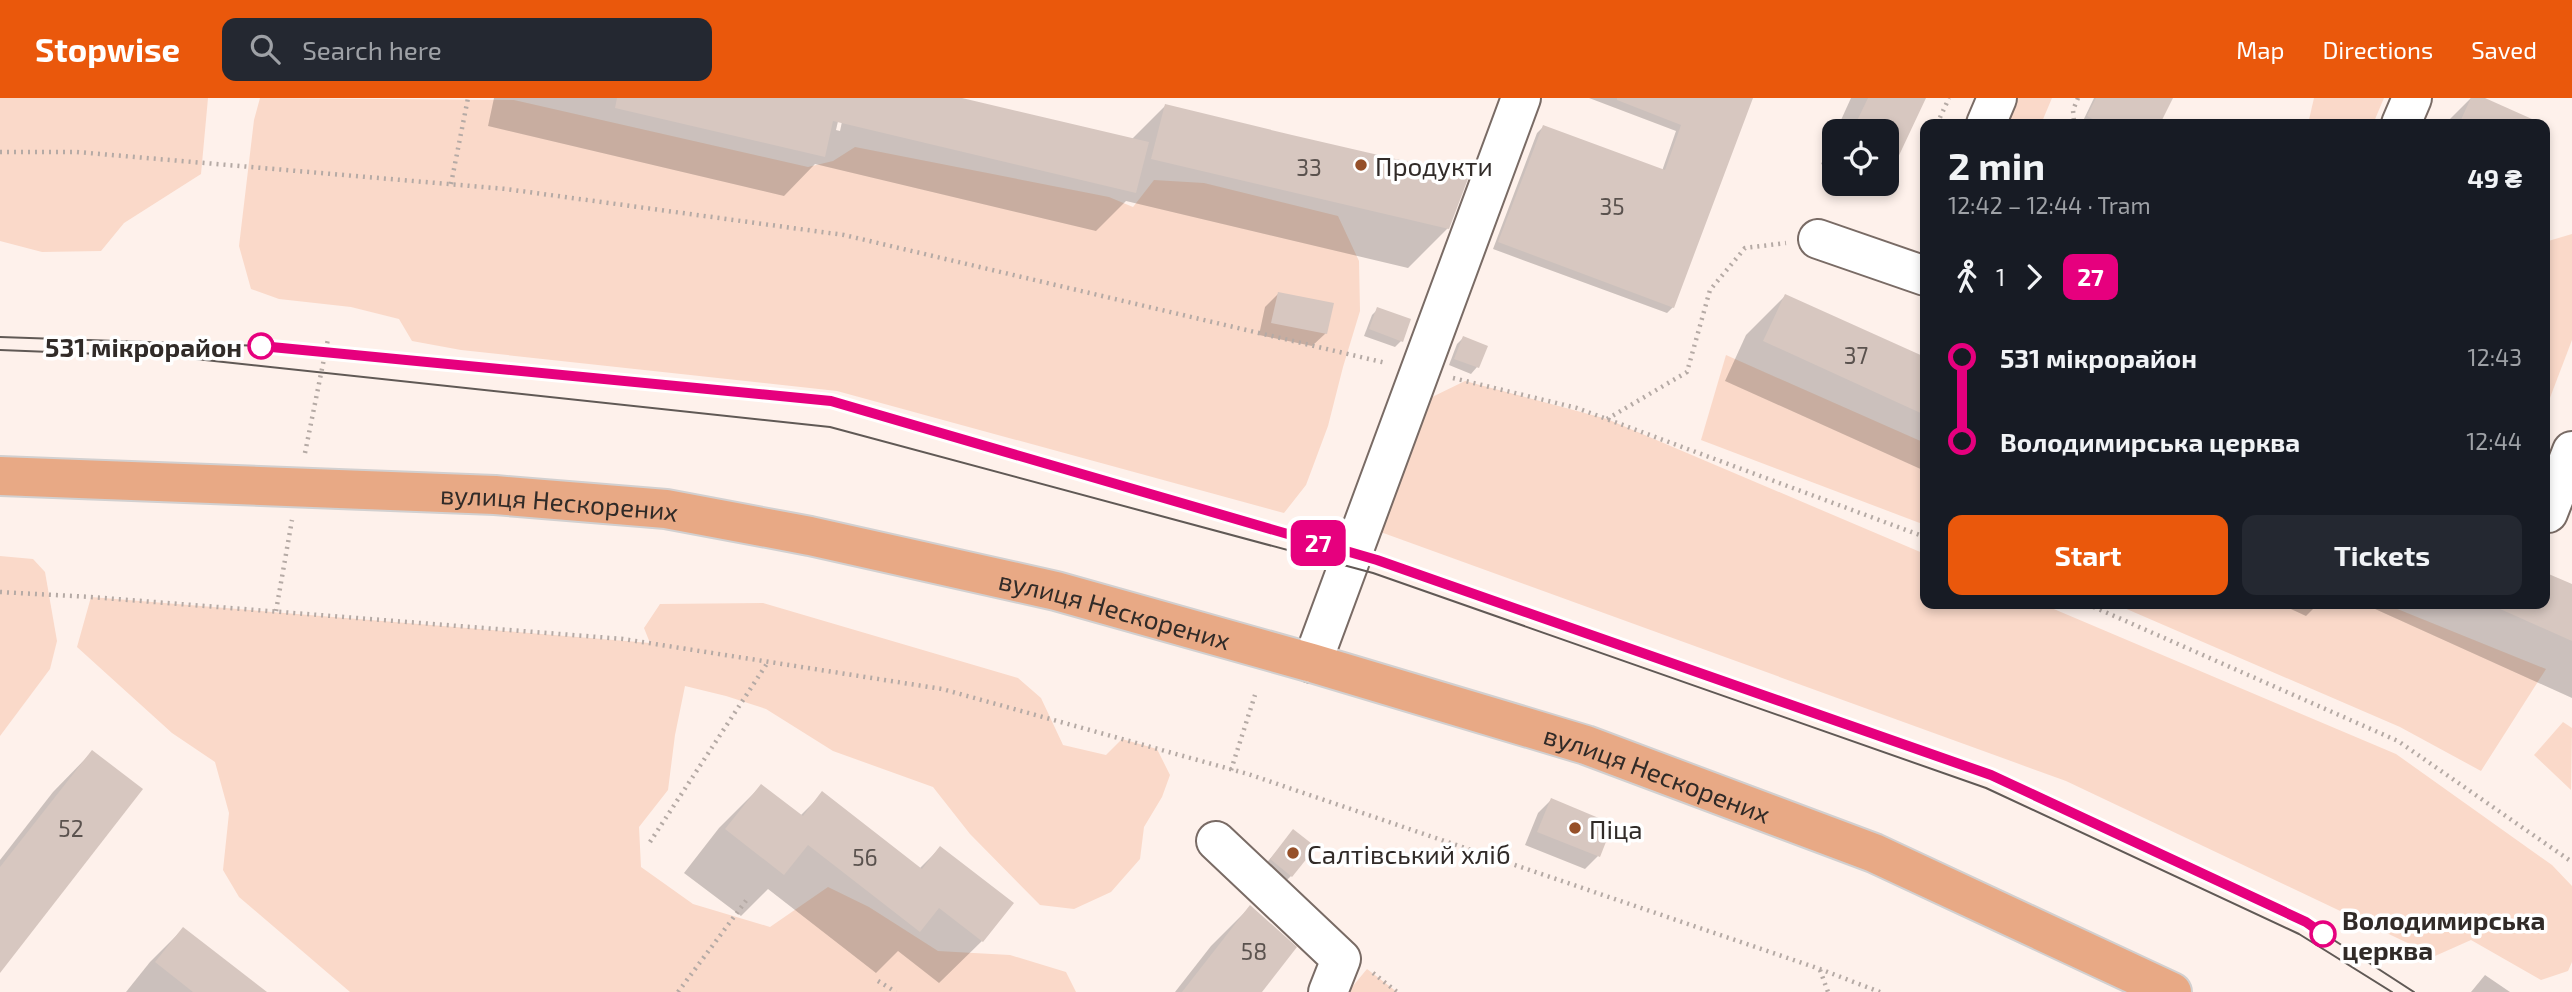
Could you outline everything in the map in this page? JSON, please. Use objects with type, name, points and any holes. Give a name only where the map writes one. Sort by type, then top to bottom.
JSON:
[{"type":"main road","name":"вулиця Нескорених","points":[[0,476],[495,495],[666,509],[810,536],[1056,591],[1312,663],[1587,746],[1874,853],[2172,992]]},
{"type":"lane","points":[[1312,663],[1521,98]]},
{"type":"lane","points":[[1988,119],[1997,98]]},
{"type":"lane","points":[[2403,119],[2412,98]]},
{"type":"lane","points":[[1818,239],[1920,273]]},
{"type":"lane","points":[[2555,515],[2572,451]]},
{"type":"lane","points":[[1216,841],[1341,959],[1328,992]]},
{"type":"path","points":[[451,184],[468,98]]},
{"type":"path","points":[[1939,119],[1949,98]]},
{"type":"path","points":[[2074,119],[2073,110],[2078,98]]},
{"type":"path","points":[[0,152],[77,152],[506,189],[844,235]]},
{"type":"path","points":[[1607,419],[1687,372],[1710,290],[1745,248],[1818,239]]},
{"type":"path","points":[[305,454],[328,339]]},
{"type":"path","points":[[276,611],[292,520]]},
{"type":"path","points":[[0,592],[623,639],[942,689],[1231,770],[1880,992]]},
{"type":"path","points":[[2098,609],[2398,741],[2572,862]]},
{"type":"path","points":[[650,842],[768,662]]},
{"type":"path","points":[[1231,770],[1255,695]]},
{"type":"path","points":[[678,992],[748,898]]},
{"type":"path","points":[[1820,970],[1828,992]]},
{"type":"path","points":[[878,981],[896,992]]},
{"type":"shaded area","points":[[0,98],[208,98],[201,174],[124,223],[101,251],[42,252],[0,241]]},
{"type":"shaded area","points":[[260,98],[514,100],[808,167],[833,161],[855,147],[1109,197],[1133,207],[1154,180],[1204,183],[1338,216],[1359,261],[1360,311],[1328,426],[1306,485],[1284,513],[837,391],[461,350],[412,341],[399,319],[351,307],[279,299],[251,289],[239,246],[254,120]]},
{"type":"shaded area","points":[[2013,98],[2052,98],[2043,119],[2004,119]]},
{"type":"shaded area","points":[[2314,98],[2384,98],[2375,119],[2309,119]]},
{"type":"shaded area","points":[[2572,234],[2572,340],[2550,398],[2550,241]]},
{"type":"shaded area","points":[[1726,355],[1920,441],[1920,523],[1701,440]]},
{"type":"shaded area","points":[[1465,381],[1607,419],[1920,552],[1920,609],[2054,609],[2396,754],[2552,865],[2572,886],[2572,962],[2568,971],[2541,980],[2471,940],[2435,956],[2066,781],[1375,530],[1428,399]]},
{"type":"shaded area","points":[[0,556],[33,559],[45,572],[57,641],[50,669],[0,736]]},
{"type":"shaded area","points":[[91,597],[650,643],[644,628],[660,604],[763,603],[1018,678],[1041,698],[1063,745],[1106,755],[1122,739],[1157,749],[1170,775],[1162,797],[1144,827],[1140,859],[1111,892],[1074,909],[1040,905],[970,834],[933,787],[833,751],[766,709],[685,686],[668,790],[639,827],[641,867],[693,904],[770,927],[828,887],[869,907],[938,951],[1010,955],[1066,972],[1076,992],[350,992],[239,897],[223,870],[229,813],[215,762],[172,733],[77,647]]},
{"type":"shaded area","points":[[2127,609],[2397,609],[2546,669],[2481,771],[2400,727]]},
{"type":"shaded area","points":[[2563,722],[2572,728],[2571,790],[2534,755]]},
{"type":"shaded area","points":[[1367,969],[1397,992],[1348,992]]},
{"type":"building","points":[[617,98],[962,98],[1149,142],[1136,193],[833,121],[825,157],[615,108]]},
{"type":"building","points":[[1617,98],[1753,98],[1674,308],[1498,242],[1543,125],[1665,170],[1681,125]]},
{"type":"building","points":[[1868,98],[1926,98],[1899,155],[1899,119],[1858,119]]},
{"type":"building","points":[[2096,98],[2173,98],[2162,119],[2093,119],[2087,116]]},
{"type":"building","points":[[2471,98],[2485,98],[2532,119],[2461,119]]},
{"type":"building","points":[[1165,104],[1469,176],[1449,229],[1151,159]]},
{"type":"building","points":[[1278,292],[1334,303],[1327,334],[1271,323]]},
{"type":"building","points":[[1785,294],[1920,355],[1920,413],[1763,341]]},
{"type":"building","points":[[1377,307],[1411,319],[1403,342],[1369,329]]},
{"type":"building","points":[[1463,336],[1488,346],[1479,368],[1454,359]]},
{"type":"building","points":[[2550,575],[2572,584],[2572,641],[2500,609],[2550,609]]},
{"type":"building","points":[[92,750],[143,789],[0,973],[0,867]]},
{"type":"building","points":[[761,784],[803,816],[822,791],[922,869],[940,846],[1014,903],[983,942],[939,908],[920,932],[808,845],[784,875],[725,829]]},
{"type":"building","name":"Піца","points":[[1551,798],[1613,824],[1600,857],[1537,832]]},
{"type":"building","name":"Салтівський хліб","points":[[1293,829],[1316,847],[1292,877],[1270,859]]},
{"type":"building","points":[[1250,905],[1297,947],[1262,992],[1182,992]]},
{"type":"building","points":[[183,927],[267,992],[193,992],[155,962]]},
{"type":"tram line","points":[[0,337],[261,346],[830,401],[1377,560],[1991,775],[2306,922],[2414,992]]},
{"type":"tram line","name":"27","points":[[261,346],[831,401],[1377,560],[1991,775],[2306,922],[2323,934]]},
{"type":"tram line","points":[[0,350],[177,357],[830,427],[1373,573],[1986,788],[2299,934],[2392,992]]},
{"type":"place","name":"Продукти","points":[[1361,165]]},
{"type":"place","name":"531 мікрорайон","points":[[261,346]]},
{"type":"place","name":"Піца","points":[[1575,828]]},
{"type":"place","name":"Салтівський хліб","points":[[1293,853]]},
{"type":"place","name":"Володимирська церква","points":[[2323,934]]}]
